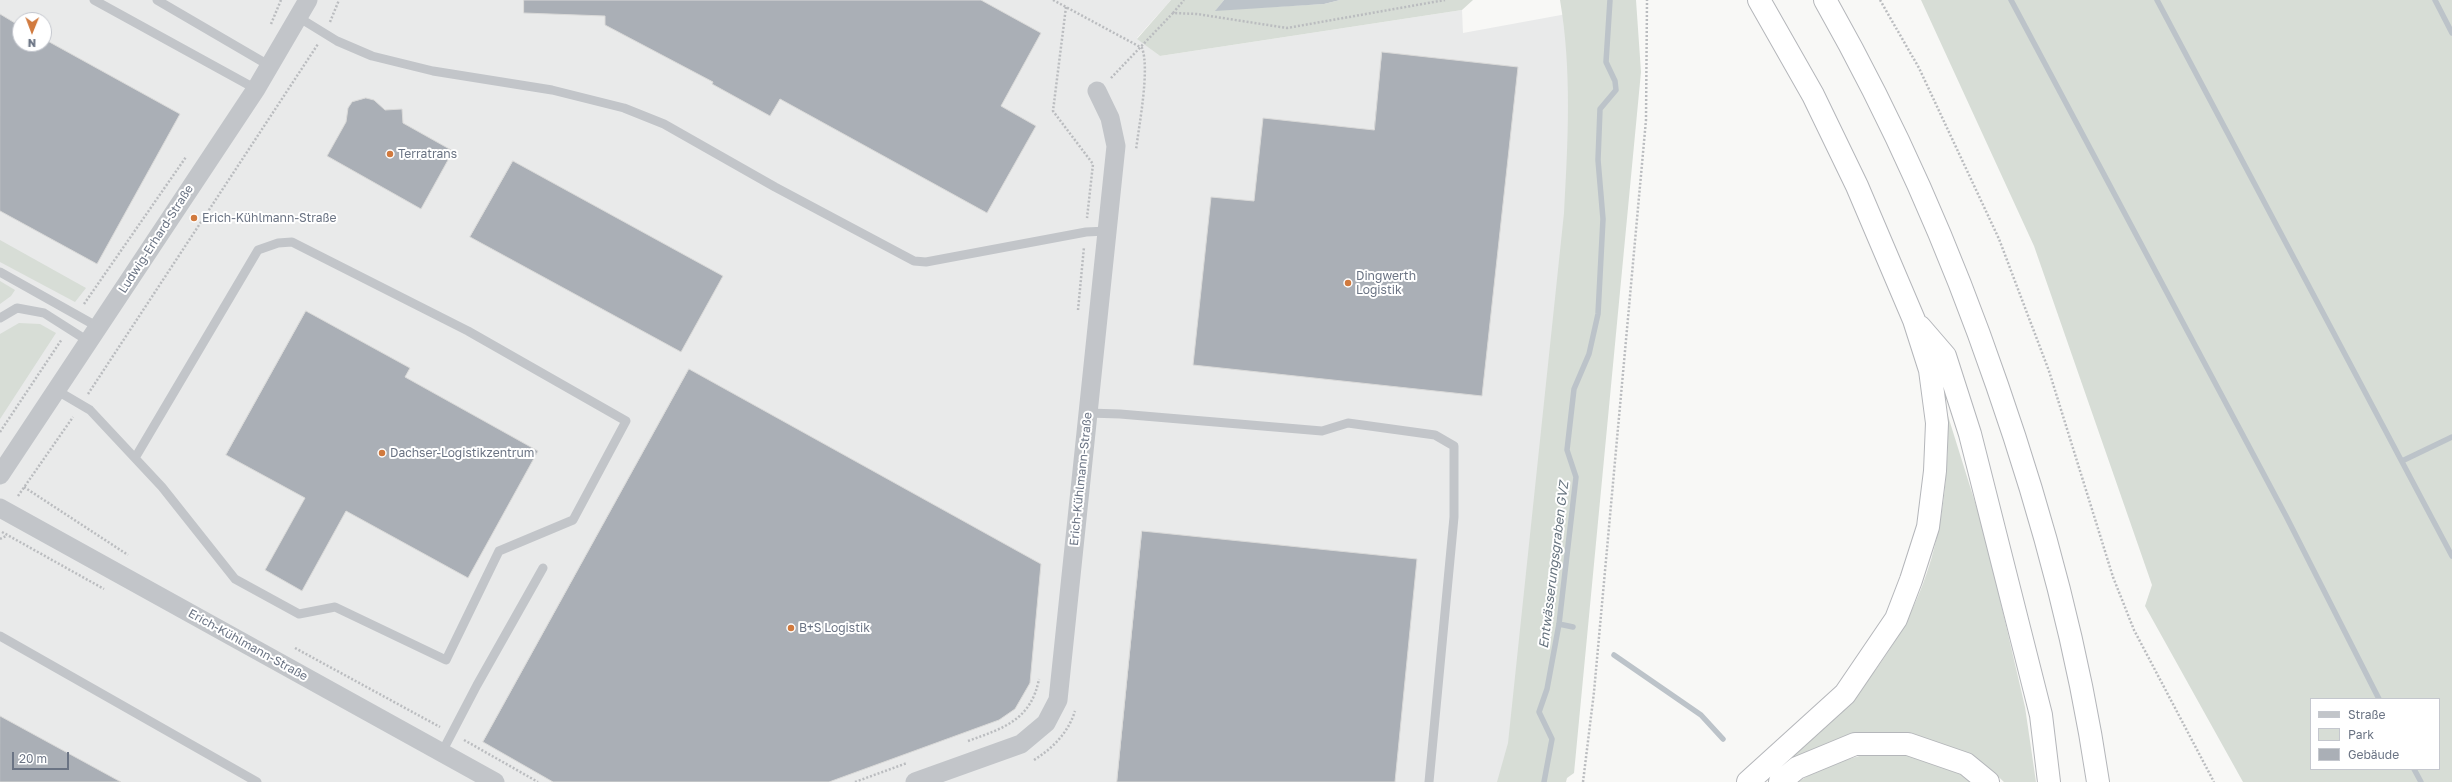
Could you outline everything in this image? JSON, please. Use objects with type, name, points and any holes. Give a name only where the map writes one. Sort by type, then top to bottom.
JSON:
[{"type":"highway","points":[[1748,782],[1845,694],[1896,619],[1911,580],[1928,527],[1935,471],[1937,423],[1930,370],[1914,320],[1857,186],[1827,123],[1759,0]]},
{"type":"highway","points":[[1825,0],[1866,72],[1930,208],[1967,299],[2010,420],[2053,559],[2089,719],[2098,782]]},
{"type":"highway","points":[[1914,320],[1945,356],[1970,434],[2041,715],[2049,782]]},
{"type":"highway","points":[[1780,782],[1798,768],[1856,744],[1908,744],[1966,764],[1988,782]]},
{"type":"street","name":"Ludwig-Erhard-Straße","points":[[0,475],[256,89],[308,0]]},
{"type":"street","name":"Erich-Kühlmann-Straße","points":[[915,782],[1021,744],[1046,723],[1058,700],[1116,146],[1110,118],[1097,91]]},
{"type":"street","name":"Erich-Kühlmann-Straße","points":[[4,510],[495,782]]},
{"type":"lane","points":[[94,0],[256,89]]},
{"type":"lane","points":[[157,0],[270,66]]},
{"type":"lane","points":[[298,17],[352,48],[407,66],[552,90],[624,108],[664,124],[775,187],[914,261],[926,262],[1086,232],[1107,231]]},
{"type":"lane","points":[[56,390],[90,410],[162,487],[235,579],[299,614],[336,607],[446,660],[499,551],[573,520],[626,421],[468,331],[292,242],[278,243],[258,250],[135,458]]},
{"type":"lane","points":[[0,272],[77,315],[93,334]]},
{"type":"lane","points":[[0,318],[18,308],[44,313],[68,328],[93,334]]},
{"type":"lane","points":[[1088,413],[1120,414],[1322,431],[1348,423],[1435,435],[1454,446],[1454,517],[1429,782]]},
{"type":"lane","points":[[442,752],[451,733],[543,568]]},
{"type":"lane","points":[[0,636],[257,782]]},
{"type":"path","points":[[270,29],[281,0]]},
{"type":"path","points":[[4,510],[43,463],[298,76],[324,33],[340,0]]},
{"type":"path","points":[[1053,0],[1142,48]]},
{"type":"path","points":[[1097,91],[1142,48],[1184,0]]},
{"type":"path","points":[[1173,13],[1197,14],[1287,28],[1445,0]]},
{"type":"path","points":[[1583,782],[1595,684],[1646,120],[1647,0]]},
{"type":"path","points":[[1880,0],[1919,68],[1998,239],[2049,371],[2113,577],[2134,630],[2214,782]]},
{"type":"path","points":[[1066,7],[1053,111],[1093,164],[1077,317]]},
{"type":"path","points":[[77,315],[189,152]]},
{"type":"path","points":[[0,432],[68,328]]},
{"type":"path","points":[[24,487],[133,559]]},
{"type":"path","points":[[0,538],[6,536]]},
{"type":"path","points":[[293,647],[538,782]]},
{"type":"path","points":[[964,742],[1001,729],[1016,721],[1027,710],[1036,695],[1040,672]]},
{"type":"path","points":[[855,782],[914,761]]},
{"type":"shaded area","points":[[0,0],[1171,0],[1137,38],[1160,56],[1462,10],[1463,33],[1572,13],[1574,150],[1506,782],[0,782]]},
{"type":"shaded area","points":[[1224,0],[1340,0],[1324,4],[1215,11]]},
{"type":"green space","points":[[1171,0],[1224,0],[1216,10],[1324,4],[1340,0],[1473,0],[1462,10],[1160,56],[1137,39]]},
{"type":"green space","points":[[1560,0],[1636,0],[1641,72],[1574,773],[1567,778],[1566,782],[1497,782],[1508,743],[1564,213],[1568,133],[1568,79],[1564,26]]},
{"type":"green space","points":[[1921,0],[2452,0],[2452,782],[2243,782],[2145,606],[2152,585],[2034,246]]},
{"type":"green space","points":[[0,240],[86,288],[75,302],[0,262]]},
{"type":"green space","points":[[0,281],[15,290],[11,296],[0,304]]},
{"type":"green space","points":[[19,323],[40,324],[56,333],[0,419],[0,334]]},
{"type":"green space","points":[[1948,416],[1984,531],[2025,707],[2036,782],[2004,782],[1989,768],[1951,748],[1903,737],[1778,771],[1833,718],[1864,685],[1887,654],[1906,623],[1932,558],[1940,525],[1945,490]]},
{"type":"green space","points":[[1873,752],[1929,758],[1978,782],[1798,782],[1822,767]]},
{"type":"building","points":[[524,0],[981,0],[1041,33],[1001,106],[1036,126],[987,213],[780,99],[770,116],[712,84],[713,82],[605,25],[605,16],[524,13]]},
{"type":"building","points":[[0,14],[12,21],[12,52],[52,52],[52,43],[180,114],[97,264],[0,211]]},
{"type":"building","name":"Dingwerth Logistik","points":[[1382,52],[1518,67],[1482,396],[1193,365],[1211,197],[1254,201],[1263,118],[1374,130]]},
{"type":"building","name":"Terratrans","points":[[366,98],[374,100],[385,110],[402,109],[403,123],[453,151],[421,209],[327,156],[346,122],[348,108],[352,102]]},
{"type":"building","points":[[513,161],[723,276],[681,352],[470,237]]},
{"type":"building","name":"Dachser-Logistikzentrum","points":[[306,311],[410,368],[405,377],[538,451],[468,578],[346,511],[302,591],[265,570],[305,498],[226,455]]},
{"type":"building","name":"B+S Logistik","points":[[689,369],[1041,564],[1030,683],[1015,709],[999,720],[829,782],[553,782],[483,742]]},
{"type":"building","points":[[1142,531],[1417,559],[1395,782],[1117,782]]},
{"type":"building","points":[[0,716],[121,782],[0,782]]},
{"type":"waterway","name":"Entwässerungsgraben GVZ","points":[[1544,782],[1552,739],[1539,712],[1547,689],[1559,624],[1576,477],[1567,450],[1574,389],[1589,354],[1598,314],[1603,219],[1598,160],[1600,109],[1616,90],[1615,81],[1606,62],[1610,0]]},
{"type":"waterway","points":[[2011,0],[2286,516],[2378,698]]},
{"type":"waterway","points":[[2157,0],[2452,556]]},
{"type":"waterway","points":[[2435,0],[2452,33]]},
{"type":"waterway","points":[[2402,461],[2452,437]]},
{"type":"waterway","points":[[1559,624],[1573,627]]},
{"type":"waterway","points":[[1614,655],[1701,715],[1723,739]]},
{"type":"waterway","points":[[2415,770],[2421,782]]},
{"type":"place","name":"Terratrans","points":[[390,154]]},
{"type":"place","name":"Erich-Kühlmann-Straße","points":[[194,218]]},
{"type":"place","name":"Dingwerth Logistik","points":[[1348,283]]},
{"type":"place","name":"Dachser-Logistikzentrum","points":[[382,453]]},
{"type":"place","name":"B+S Logistik","points":[[791,628]]}]
